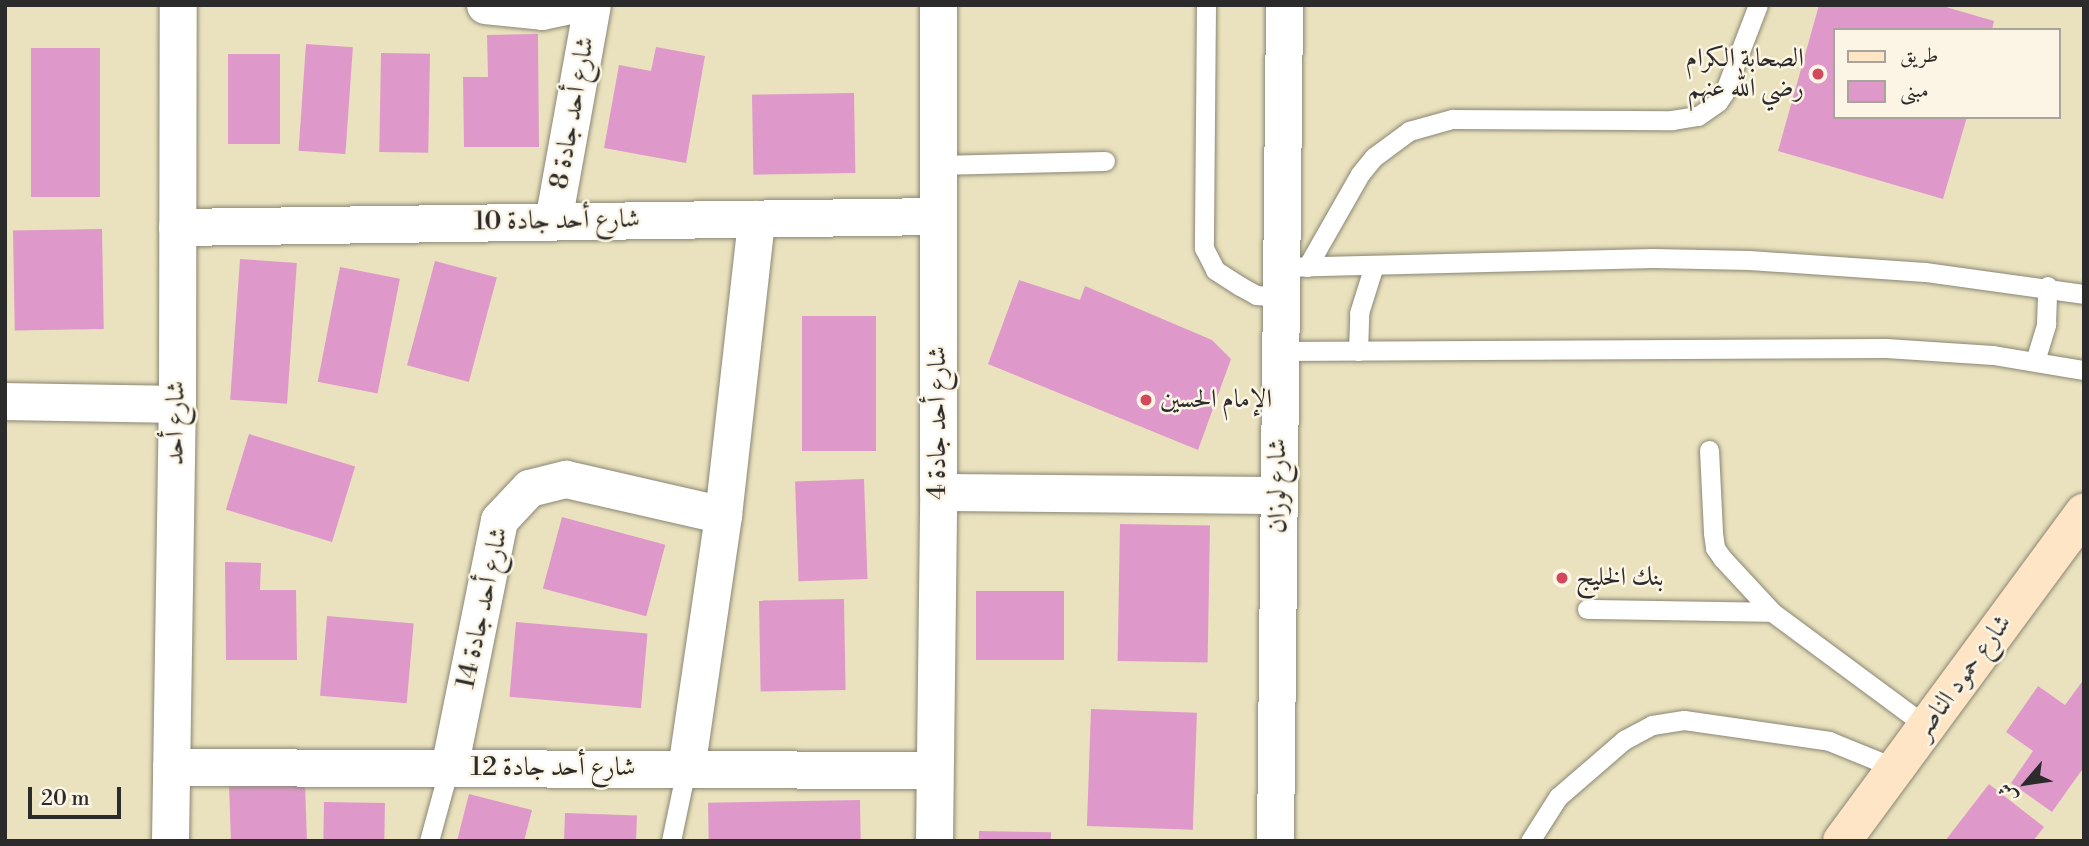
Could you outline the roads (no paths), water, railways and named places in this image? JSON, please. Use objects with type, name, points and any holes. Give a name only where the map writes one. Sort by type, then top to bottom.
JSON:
[{"type":"street","name":"شارع أحد","points":[[170,841],[177,404],[177,5]]},
{"type":"street","name":"شارع أحد جادة 8","points":[[485,5],[541,11],[570,5]]},
{"type":"street","name":"شارع أحد جادة 8","points":[[553,221],[592,5]]},
{"type":"street","name":"شارع أحد جادة 4","points":[[934,841],[938,492],[938,5]]},
{"type":"street","name":"شارع لوزان","points":[[1275,841],[1279,351],[1289,277],[1284,5]]},
{"type":"street","name":"شارع أحد جادة 10","points":[[177,227],[937,216]]},
{"type":"street","points":[[686,769],[723,515],[756,219]]},
{"type":"street","points":[[5,401],[177,404]]},
{"type":"street","name":"شارع أحد جادة 14","points":[[449,768],[499,520],[529,488],[566,479],[723,515]]},
{"type":"street","points":[[938,492],[1278,495]]},
{"type":"street","name":"شارع حمود الناصر","points":[[1842,841],[2084,513]]},
{"type":"street","name":"شارع أحد جادة 12","points":[[171,767],[934,770]]},
{"type":"lane","points":[[1206,5],[1204,248],[1215,270],[1256,295],[1289,277],[1374,265],[1653,258],[1749,260],[1925,272],[2047,286],[2084,294]]},
{"type":"lane","points":[[1289,277],[1360,174],[1374,157],[1409,131],[1452,119],[1672,120],[1698,116],[1717,102],[1724,93],[1758,5]]},
{"type":"lane","points":[[937,165],[1105,161]]},
{"type":"lane","points":[[1359,351],[1359,313],[1374,265]]},
{"type":"lane","points":[[2035,361],[2046,324],[2047,286]]},
{"type":"lane","points":[[1279,351],[1886,348],[1939,350],[2035,361],[2084,370]]},
{"type":"lane","points":[[1709,450],[1715,548],[1772,612],[1926,726]]},
{"type":"lane","points":[[1587,609],[1772,612]]},
{"type":"lane","points":[[1530,841],[1558,797],[1624,740],[1652,725],[1684,720],[1829,741],[1895,768]]},
{"type":"lane","points":[[429,841],[449,768]]},
{"type":"lane","points":[[671,841],[686,769]]},
{"type":"place","name":"الصحابة الكرام رضي الله عنهم","points":[[1818,74]]},
{"type":"place","name":"الإمام الحسين","points":[[1146,400]]},
{"type":"place","name":"بنك الخليج","points":[[1562,578]]}]
